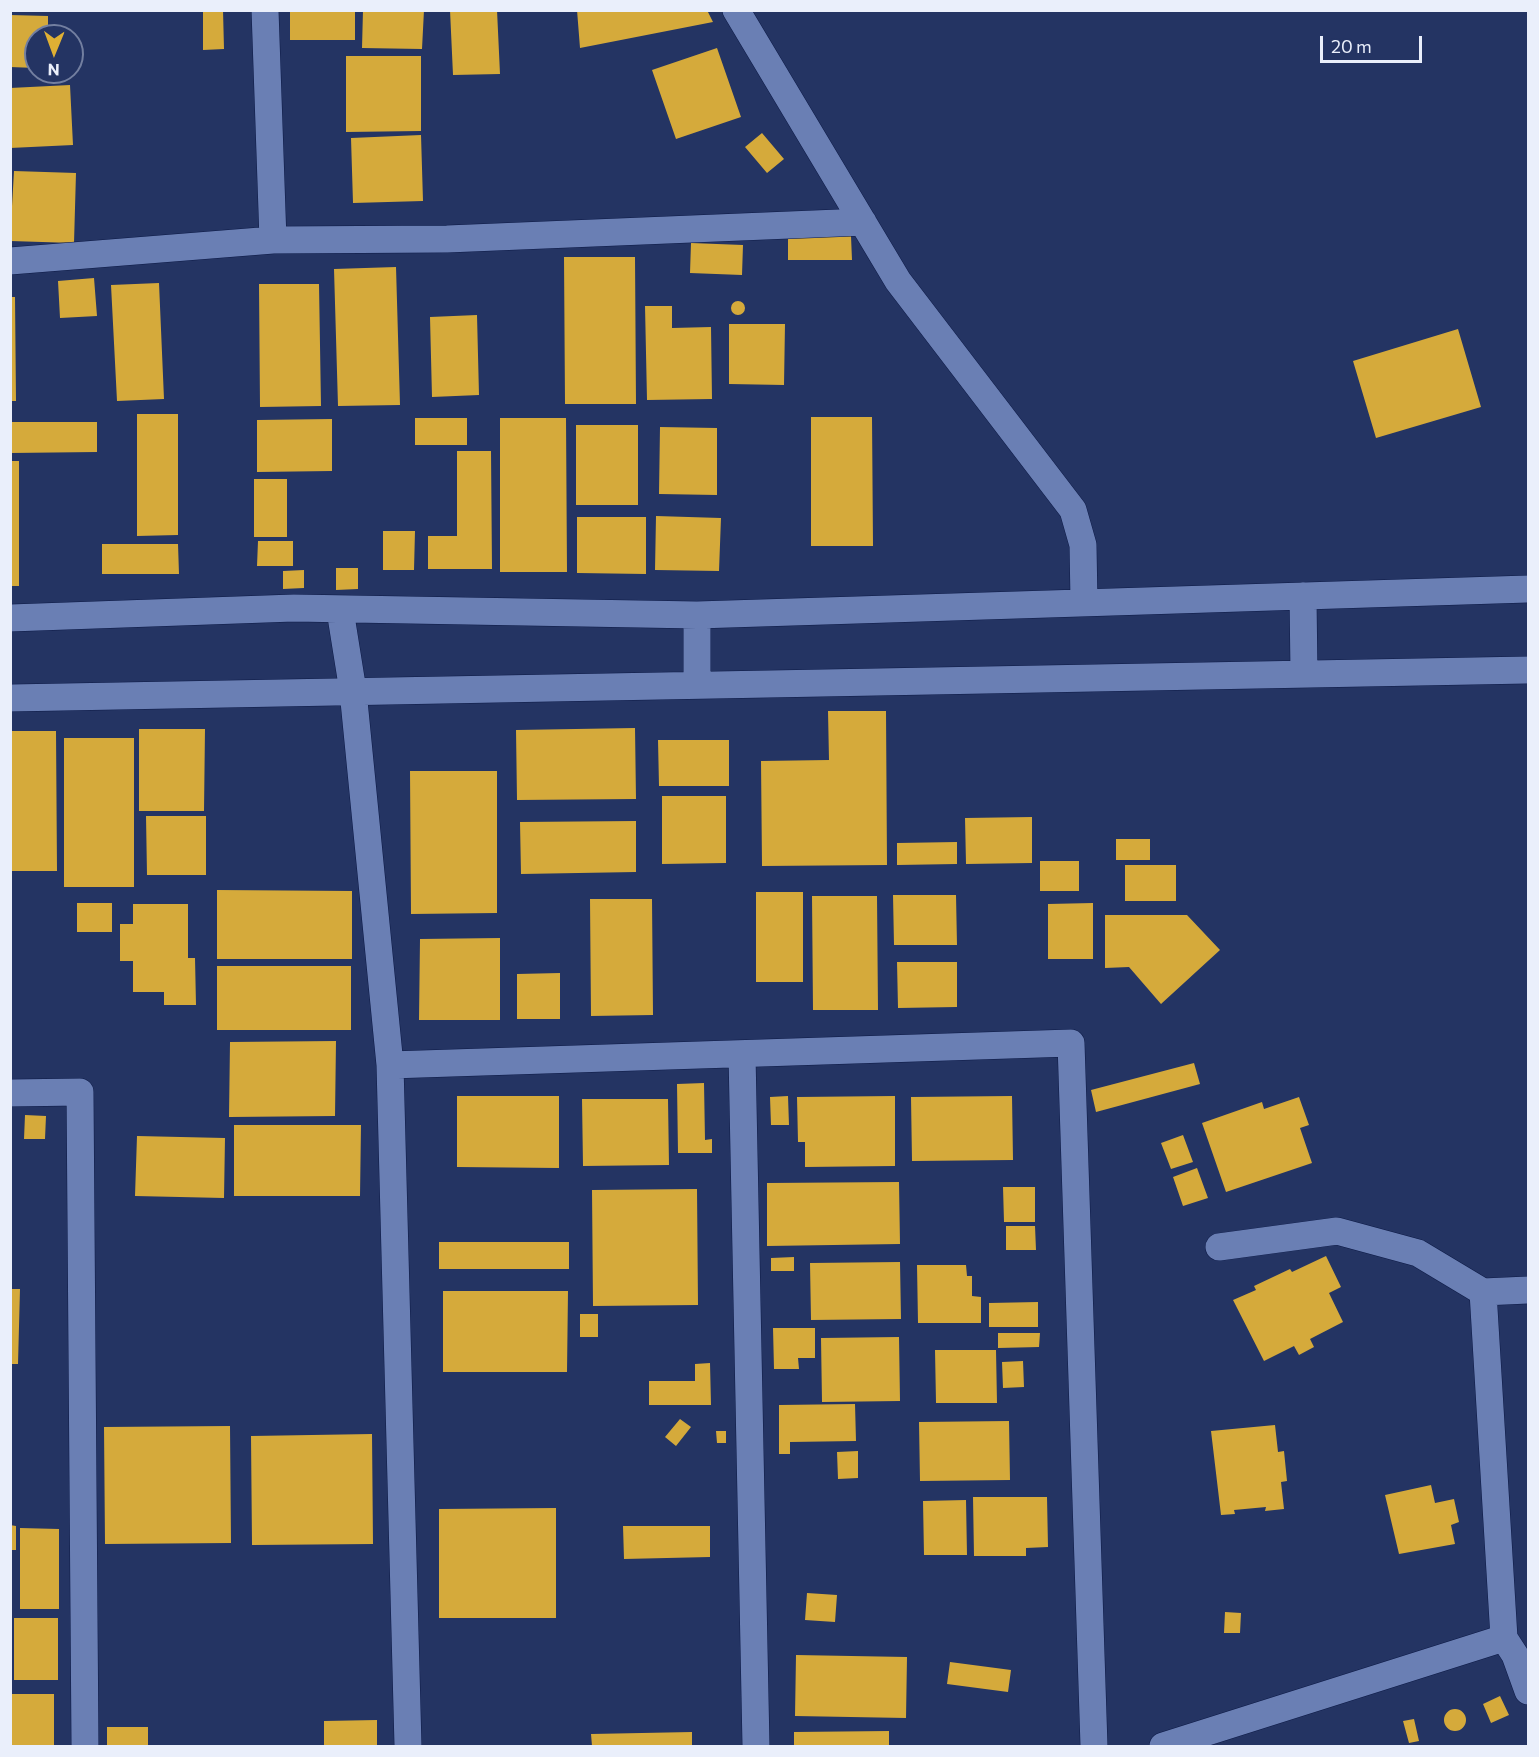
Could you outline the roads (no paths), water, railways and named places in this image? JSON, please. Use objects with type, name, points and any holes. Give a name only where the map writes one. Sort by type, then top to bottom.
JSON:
[{"type":"street","points":[[265,10],[273,240]]},
{"type":"street","points":[[736,10],[898,281],[1073,510],[1083,545],[1084,602]]},
{"type":"street","points":[[10,261],[273,240],[447,239],[863,222]]},
{"type":"street","points":[[10,618],[294,608],[696,615],[1528,589]]},
{"type":"street","points":[[1303,596],[1304,674]]},
{"type":"street","points":[[340,610],[353,691],[390,1065],[408,1746]]},
{"type":"street","points":[[696,615],[697,685]]},
{"type":"street","points":[[10,698],[1528,670]]},
{"type":"street","points":[[390,1065],[1071,1043],[1094,1746]]},
{"type":"street","points":[[742,1054],[756,1746]]},
{"type":"street","points":[[10,1093],[80,1092],[85,1746]]},
{"type":"street","points":[[1219,1247],[1337,1231],[1418,1253],[1483,1292],[1528,1290]]},
{"type":"street","points":[[1483,1292],[1504,1638],[1515,1655],[1528,1691]]},
{"type":"street","points":[[1162,1746],[1504,1638]]}]
